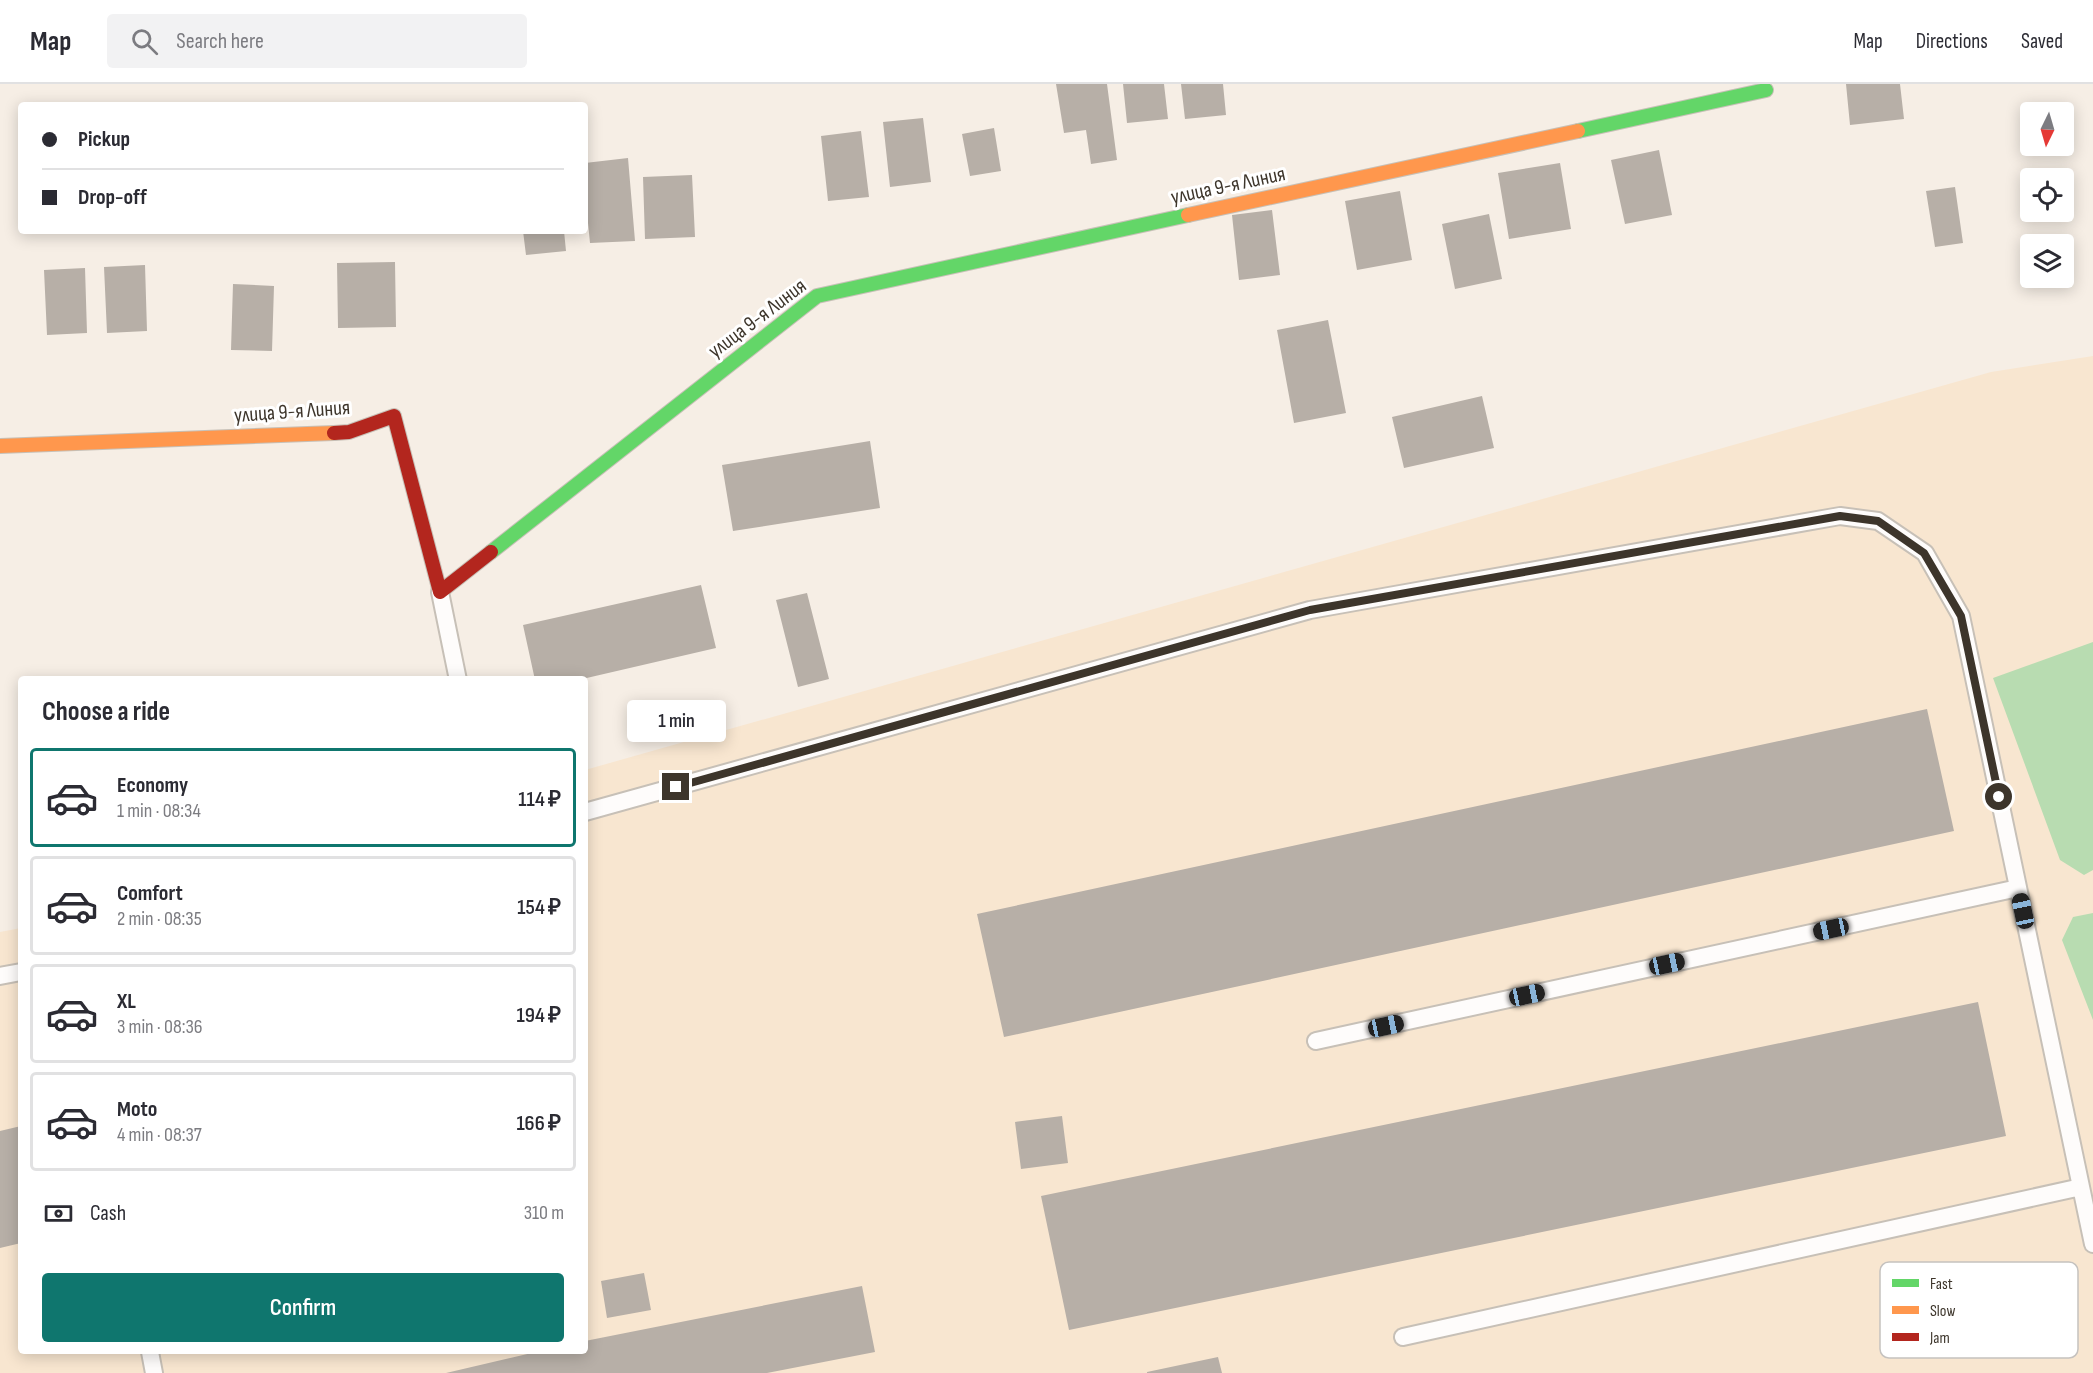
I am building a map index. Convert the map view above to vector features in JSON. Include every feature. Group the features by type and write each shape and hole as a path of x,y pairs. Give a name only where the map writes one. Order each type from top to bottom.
{"street":[{"name":"улица 9-я Линия","path":"0,446 349,432 394,416 440,592 817,296 1766,90"}],"lane":[{"path":"588,811 1310,610 1840,516 1878,521 1924,553 1961,616 2093,1244"},
{"path":"440,592 457,676"},
{"path":"1316,1041 2018,888"},
{"path":"0,976 18,973"},
{"path":"1403,1337 2081,1187"},
{"path":"150,1354 154,1373"}],"shaded area":[{"path":"2093,356 2093,1373 0,1373 0,932 18,929 18,1354 588,1354 588,769 1991,372"}],"green space":[{"path":"2093,642 2093,870 2084,875 2060,860 1993,678"},
{"path":"2093,913 2093,1020 2062,940 2073,917"}],"building":[{"path":"1056,84 1107,84 1117,160 1091,164 1086,130 1064,133"},
{"path":"1123,84 1164,84 1168,119 1127,123"},
{"path":"1181,84 1223,84 1226,115 1185,119"},
{"path":"1846,84 1900,84 1904,119 1850,125"},
{"path":"923,118 931,182 890,187 883,122"},
{"path":"994,128 1001,171 970,176 962,134"},
{"path":"861,131 869,197 828,201 821,136"},
{"path":"1659,150 1672,215 1625,224 1611,160"},
{"path":"628,158 635,241 590,243 588,163"},
{"path":"1560,163 1571,229 1509,239 1498,173"},
{"path":"692,175 695,237 645,239 643,177"},
{"path":"1955,187 1963,243 1935,247 1926,191"},
{"path":"1400,191 1412,260 1357,270 1345,201"},
{"path":"1272,210 1280,275 1239,280 1232,215"},
{"path":"1489,214 1502,279 1455,289 1442,224"},
{"path":"523,234 564,234 566,251 526,255"},
{"path":"395,262 396,327 338,328 337,263"},
{"path":"145,265 147,331 107,333 104,267"},
{"path":"85,268 87,333 47,335 44,270"},
{"path":"233,284 274,286 272,351 231,350"},
{"path":"1328,320 1346,413 1294,423 1277,330"},
{"path":"1482,396 1494,448 1404,468 1392,417"},
{"path":"870,441 880,508 733,531 722,465"},
{"path":"701,585 716,648 588,678 534,676 523,625"},
{"path":"807,593 829,679 798,687 776,600"},
{"path":"1927,709 1954,831 1004,1037 977,914"},
{"path":"1978,1002 2006,1136 1069,1330 1041,1196"},
{"path":"1062,1116 1068,1163 1021,1169 1015,1122"},
{"path":"18,1127 18,1244 0,1248 0,1131"},
{"path":"644,1273 651,1310 607,1318 601,1281"},
{"path":"862,1286 875,1352 767,1373 446,1373 527,1354 588,1354 588,1340"},
{"path":"1218,1357 1222,1373 1147,1373 1147,1372"}],"traffic: fast":[{"path":"1578,131 1766,90"},
{"path":"491,552 817,296 1188,215"}],"traffic: slow":[{"path":"1188,215 1578,131"},
{"path":"0,446 334,433"}],"traffic: jam":[{"path":"334,433 349,432 394,416 440,592 491,552"}],"route":[{"path":"676,787 1310,610 1840,516 1878,521 1924,553 1961,616 1999,797"}]}
